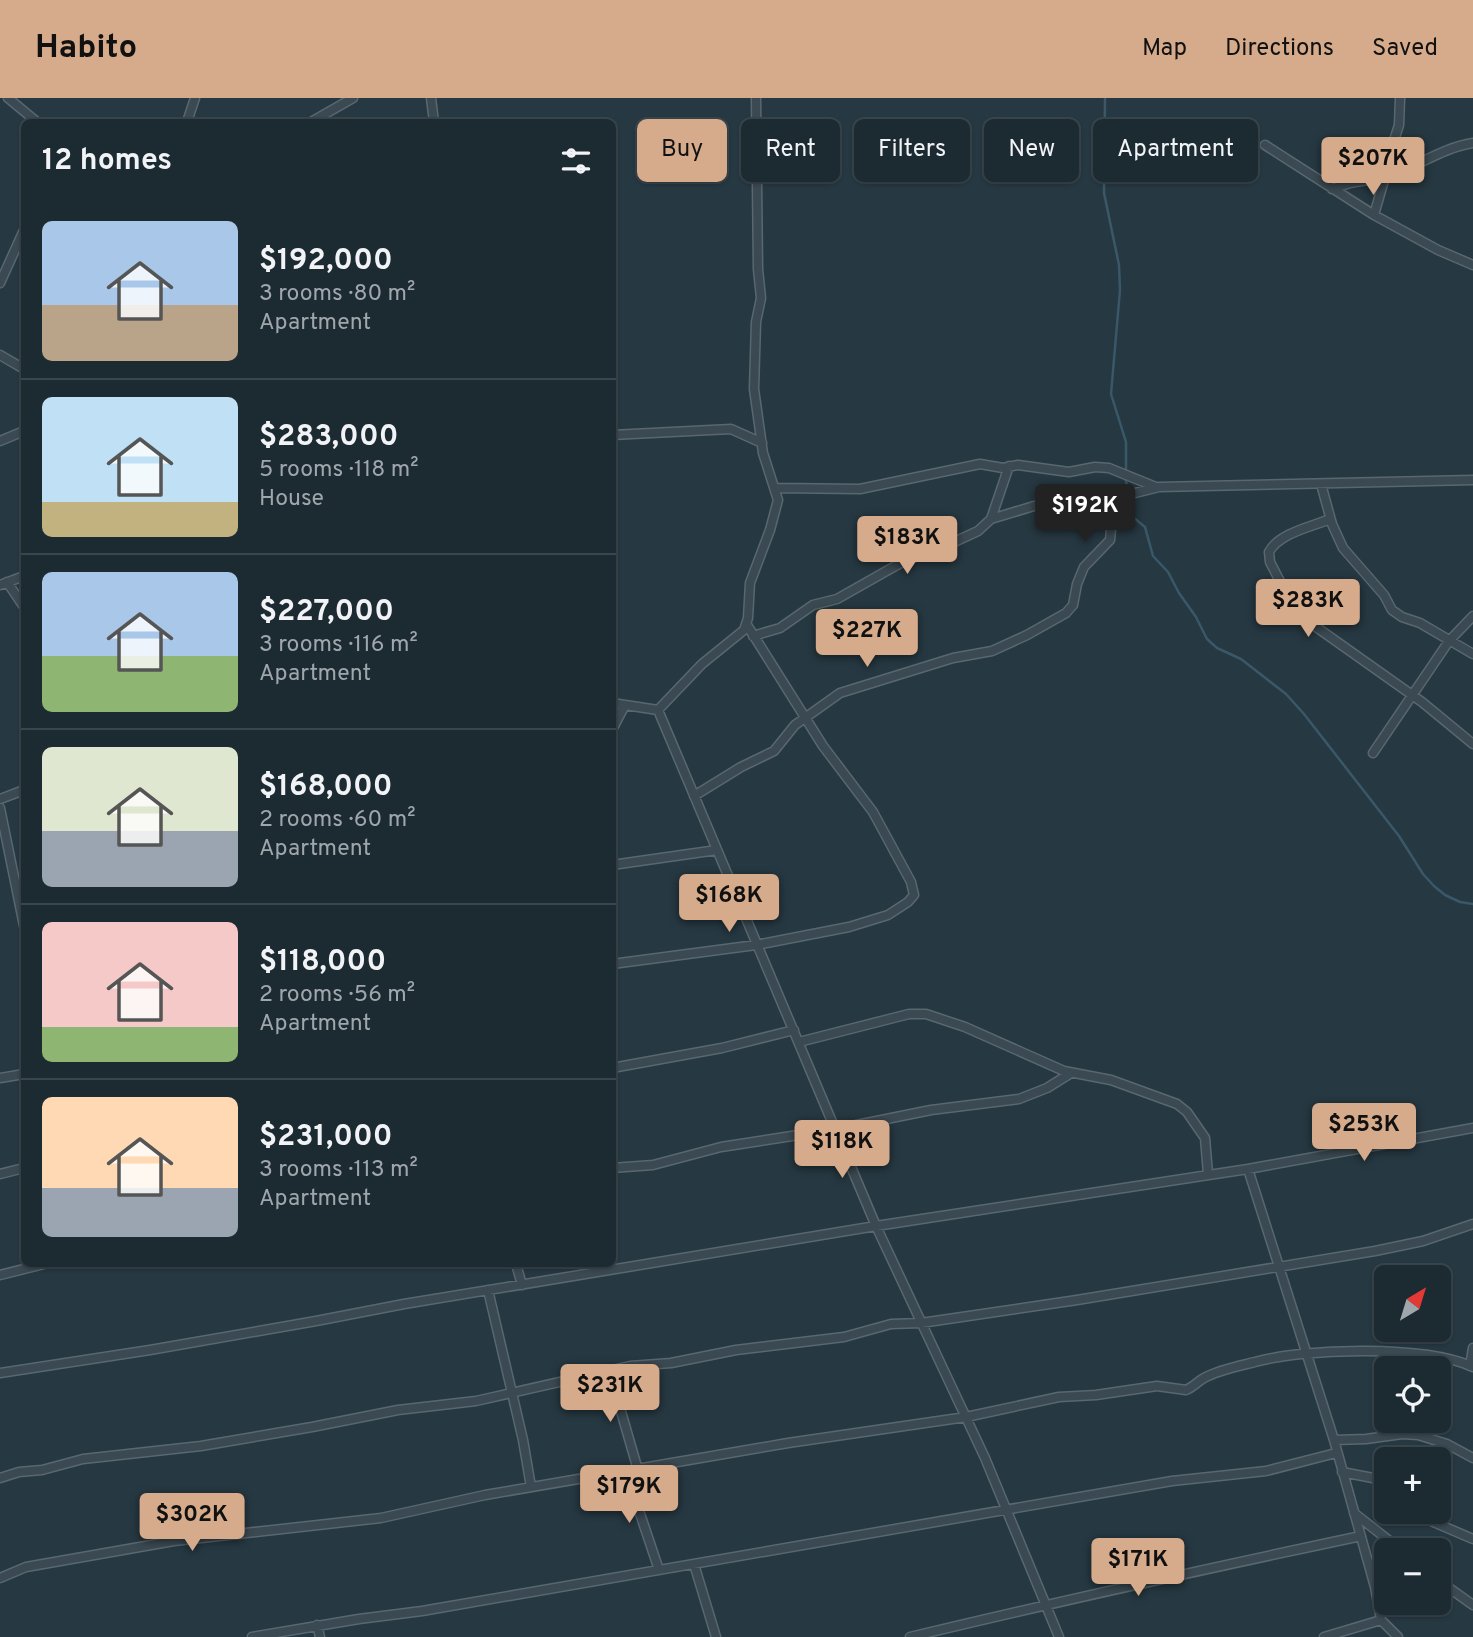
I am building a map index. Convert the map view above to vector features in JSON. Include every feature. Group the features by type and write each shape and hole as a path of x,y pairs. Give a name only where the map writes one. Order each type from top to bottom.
{"street":[{"path":"8,98 33,119"},
{"path":"188,119 195,98"},
{"path":"316,119 353,98"},
{"path":"431,98 434,119"},
{"path":"616,963 756,945 849,927 880,918 904,906 914,895 911,882 873,812 804,718 747,625 748,589 778,500 762,443 754,389 756,321 761,299 758,269 757,98"},
{"path":"1374,215 1399,125 1400,98"},
{"path":"1332,189 1347,183 1385,177 1418,166 1445,150 1473,143"},
{"path":"1265,145 1374,215 1438,250 1473,265"},
{"path":"0,283 21,237"},
{"path":"0,355 21,367"},
{"path":"616,435 731,429 762,443"},
{"path":"0,442 21,432"},
{"path":"776,488 860,489 976,464 1003,468 1018,465 1069,472 1095,467 1109,468 1156,488"},
{"path":"991,519 1009,467"},
{"path":"753,636 780,628 813,605 837,599 906,560 937,550 978,531 991,519 1069,498 1093,510 1107,500 1156,488 1473,480"},
{"path":"1321,484 1330,519 1343,548 1384,596 1392,610 1473,654"},
{"path":"694,796 741,767 774,751 792,728 840,693 953,658 985,653 1058,618 1073,605 1084,567 1111,540 1114,498"},
{"path":"1330,519 1276,542 1269,552 1270,562 1290,601 1302,617 1413,696 1473,744"},
{"path":"21,577 4,584 21,604"},
{"path":"1373,753 1449,641 1473,617"},
{"path":"658,710 702,664 738,636 747,625"},
{"path":"616,704 658,710"},
{"path":"616,722 625,705"},
{"path":"658,710 876,1226 966,1418 1059,1637"},
{"path":"0,799 21,791"},
{"path":"0,808 21,911"},
{"path":"616,864 717,850"},
{"path":"799,1042 921,1013 977,1031 1071,1073 1111,1080 1182,1107 1206,1142 1208,1174"},
{"path":"616,1067 722,1048 794,1030"},
{"path":"616,1168 653,1165 721,1147 837,1129 931,1110 1019,1099 1047,1088 1071,1073"},
{"path":"0,1078 21,1074"},
{"path":"0,1373 876,1226 1248,1169 1473,1128"},
{"path":"0,1174 21,1169"},
{"path":"1248,1169 1334,1440 1375,1587 1381,1620 1398,1637"},
{"path":"0,1478 83,1459 201,1447 383,1412 459,1404 640,1364 671,1363 736,1350 844,1337 891,1324 921,1323 1423,1241 1473,1224"},
{"path":"0,1276 33,1267"},
{"path":"517,1267 522,1285"},
{"path":"488,1290 523,1440 531,1487"},
{"path":"0,1578 26,1567 174,1541 381,1518 531,1487 788,1443 966,1418 1059,1397 1157,1386 1186,1390 1205,1378 1230,1369 1262,1360 1306,1353 1369,1352 1433,1356 1472,1367 1473,1348"},
{"path":"609,1370 638,1470"},
{"path":"1334,1440 1419,1435 1447,1444 1473,1458"},
{"path":"252,1637 435,1609 1172,1481 1266,1471 1336,1453"},
{"path":"626,1472 659,1570"},
{"path":"1342,1472 1374,1479"},
{"path":"1354,1513 1386,1538"},
{"path":"1437,1524 1473,1539"},
{"path":"910,1637 1010,1615 1044,1604 1361,1536"},
{"path":"694,1563 716,1637"},
{"path":"1451,1589 1473,1605"},
{"path":"1324,1637 1381,1620"},
{"path":"317,1625 320,1637"}],"waterway":[{"path":"1105,98 1104,193 1119,265 1120,290 1111,394 1126,442 1126,472"},
{"path":"1125,478 1129,492"},
{"path":"1129,498 1127,512 1145,527 1153,556 1168,572 1207,639 1217,648 1241,659 1286,694 1399,836 1423,874 1445,895 1473,904"}]}
